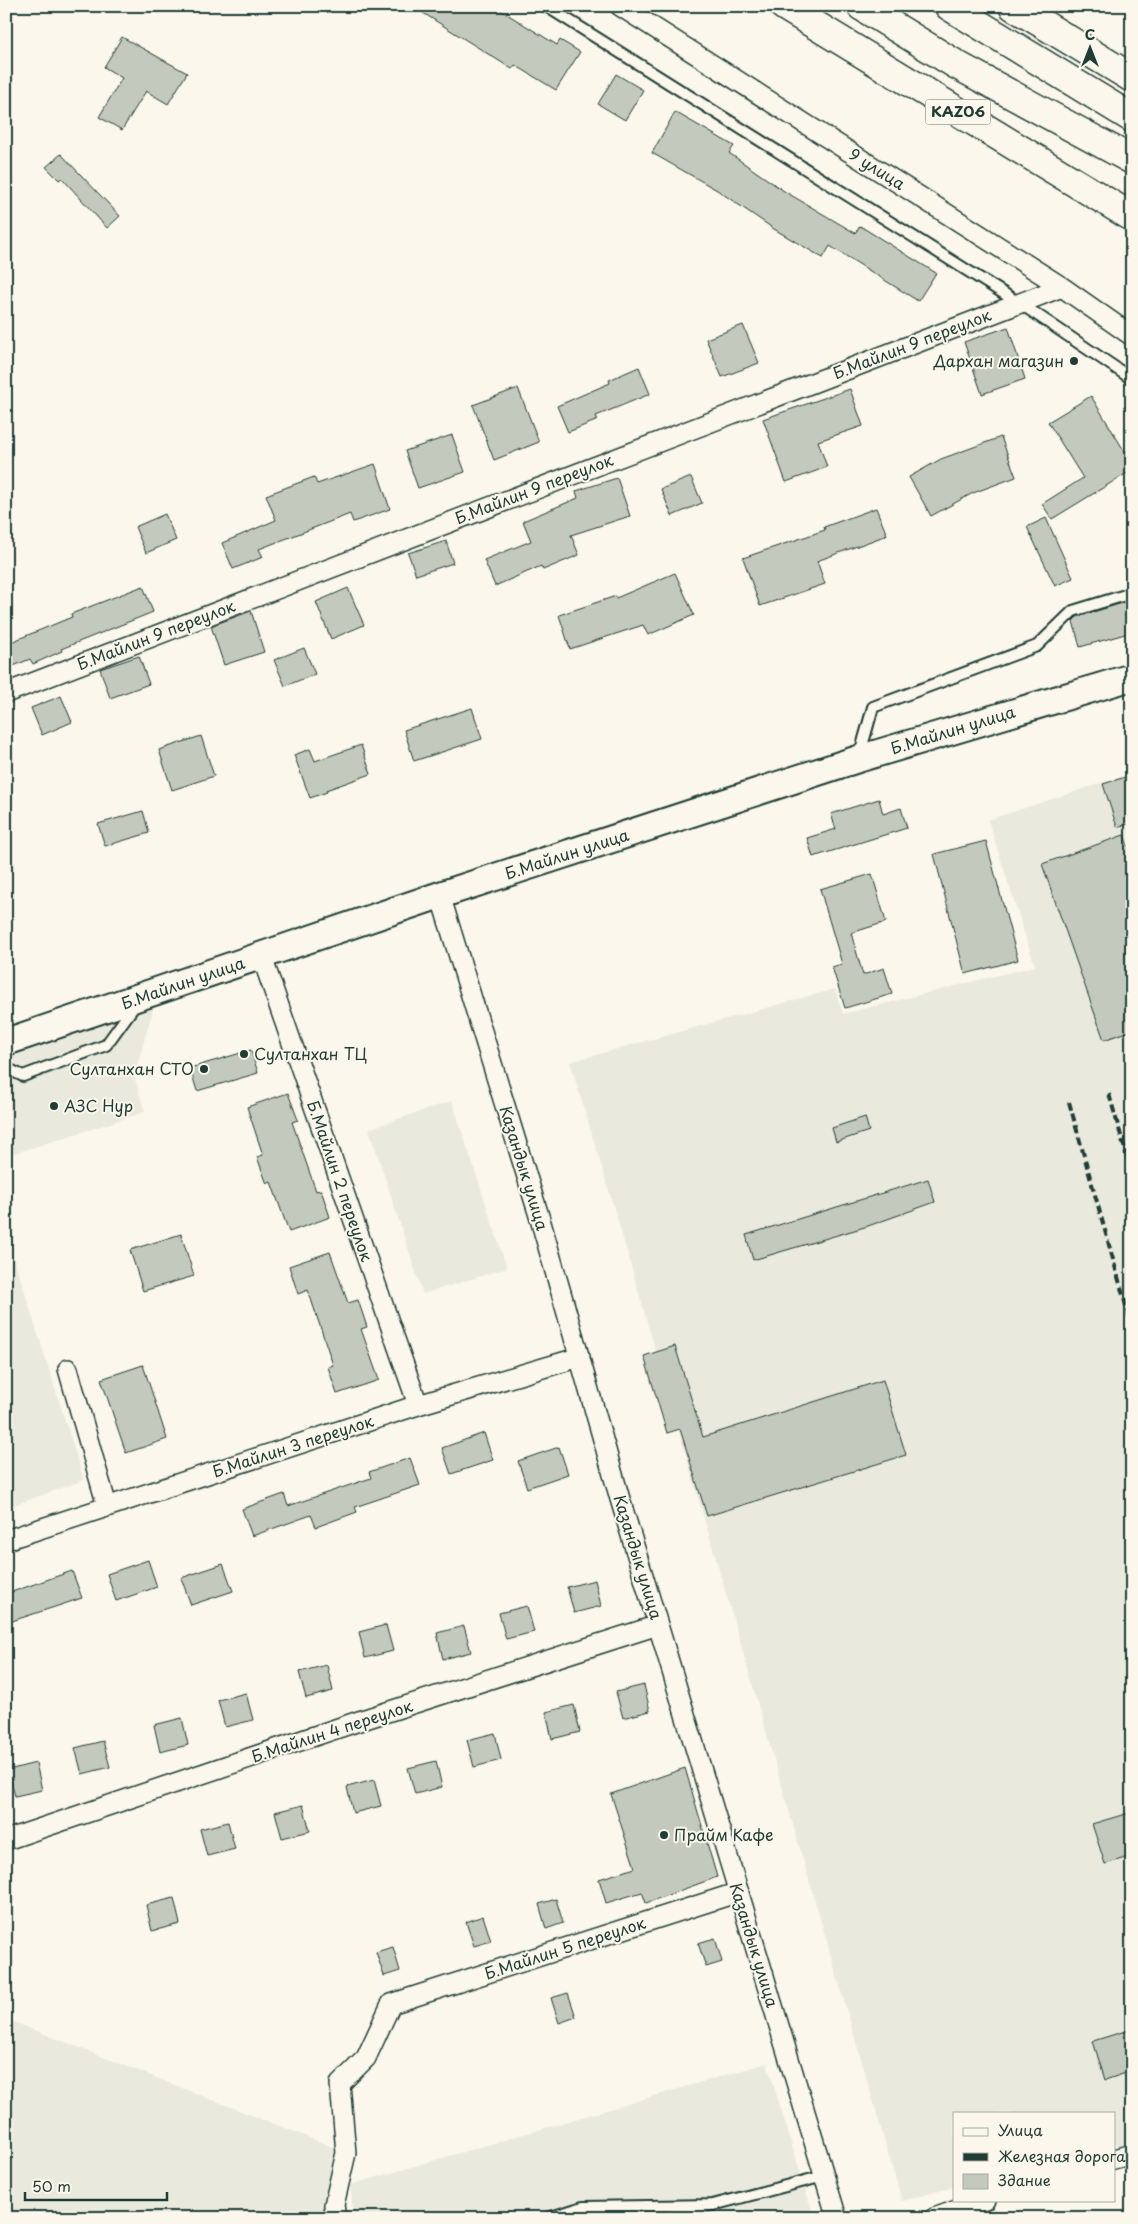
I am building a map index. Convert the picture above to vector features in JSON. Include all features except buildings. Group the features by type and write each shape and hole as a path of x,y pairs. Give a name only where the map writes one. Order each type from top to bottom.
{"highway":[{"name":"KАZ06","path":"784,6 1132,217"},
{"name":"KАZ06","path":"861,6 957,65 1132,160"},
{"path":"949,6 1132,118"},
{"path":"1013,6 1132,78"}],"street":[{"name":"9 улица","path":"620,6 1062,286 1132,336"},
{"name":"Б.Майлин 9 переулок","path":"6,693 1062,286"},
{"name":"Б.Майлин улица","path":"6,1042 262,957 440,895 858,759 1132,677"},
{"name":"Казандык улица","path":"440,895 837,2218"},
{"name":"Б.Майлин 2 переулок","path":"262,957 418,1405"},
{"name":"Б.Майлин 3 переулок","path":"6,1540 418,1405 580,1357"},
{"path":"68,1369 107,1506"},
{"name":"Б.Майлин 4 переулок","path":"6,1840 359,1721 658,1626"},
{"name":"Б.Майлин 5 переулок","path":"336,2218 334,2205 346,2153 340,2084 366,2058 391,2004 739,1892"},
{"path":"1116,2158 1132,2154"},
{"path":"934,2218 979,2202"}],"lane":[{"path":"546,6 1019,303 1132,378"},
{"path":"858,759 873,707 1037,646 1073,611 1132,593"},
{"path":"6,1068 23,1076 106,1044 140,997"},
{"path":"663,2218 824,2176"},
{"path":"548,2218 583,2207 714,2205"}],"shaded area":[{"path":"1132,773 1132,2164 1116,2144 1116,2112 953,2112 953,2187 902,2201 616,1214 570,1062 835,989 843,1014 1035,966 988,820"},
{"path":"154,1006 134,1076 145,1112 6,1156 6,1055"},
{"path":"452,1101 507,1268 423,1294 369,1129"},
{"path":"6,1233 84,1480 6,1508"},
{"path":"6,2019 338,2149 320,2218 6,2218"},
{"path":"767,2063 814,2218 354,2218 350,2185"}],"railway":[{"path":"1109,1094 1132,1174"},
{"path":"1069,1102 1132,1327"}],"place":[{"name":"Дархан магазин","path":"1074,361"},
{"name":"Султанхан ТЦ","path":"244,1054"},
{"name":"Султанхан СТО","path":"204,1069"},
{"name":"АЗС Нур","path":"54,1106"},
{"name":"Прайм Кафе","path":"664,1835"}]}
